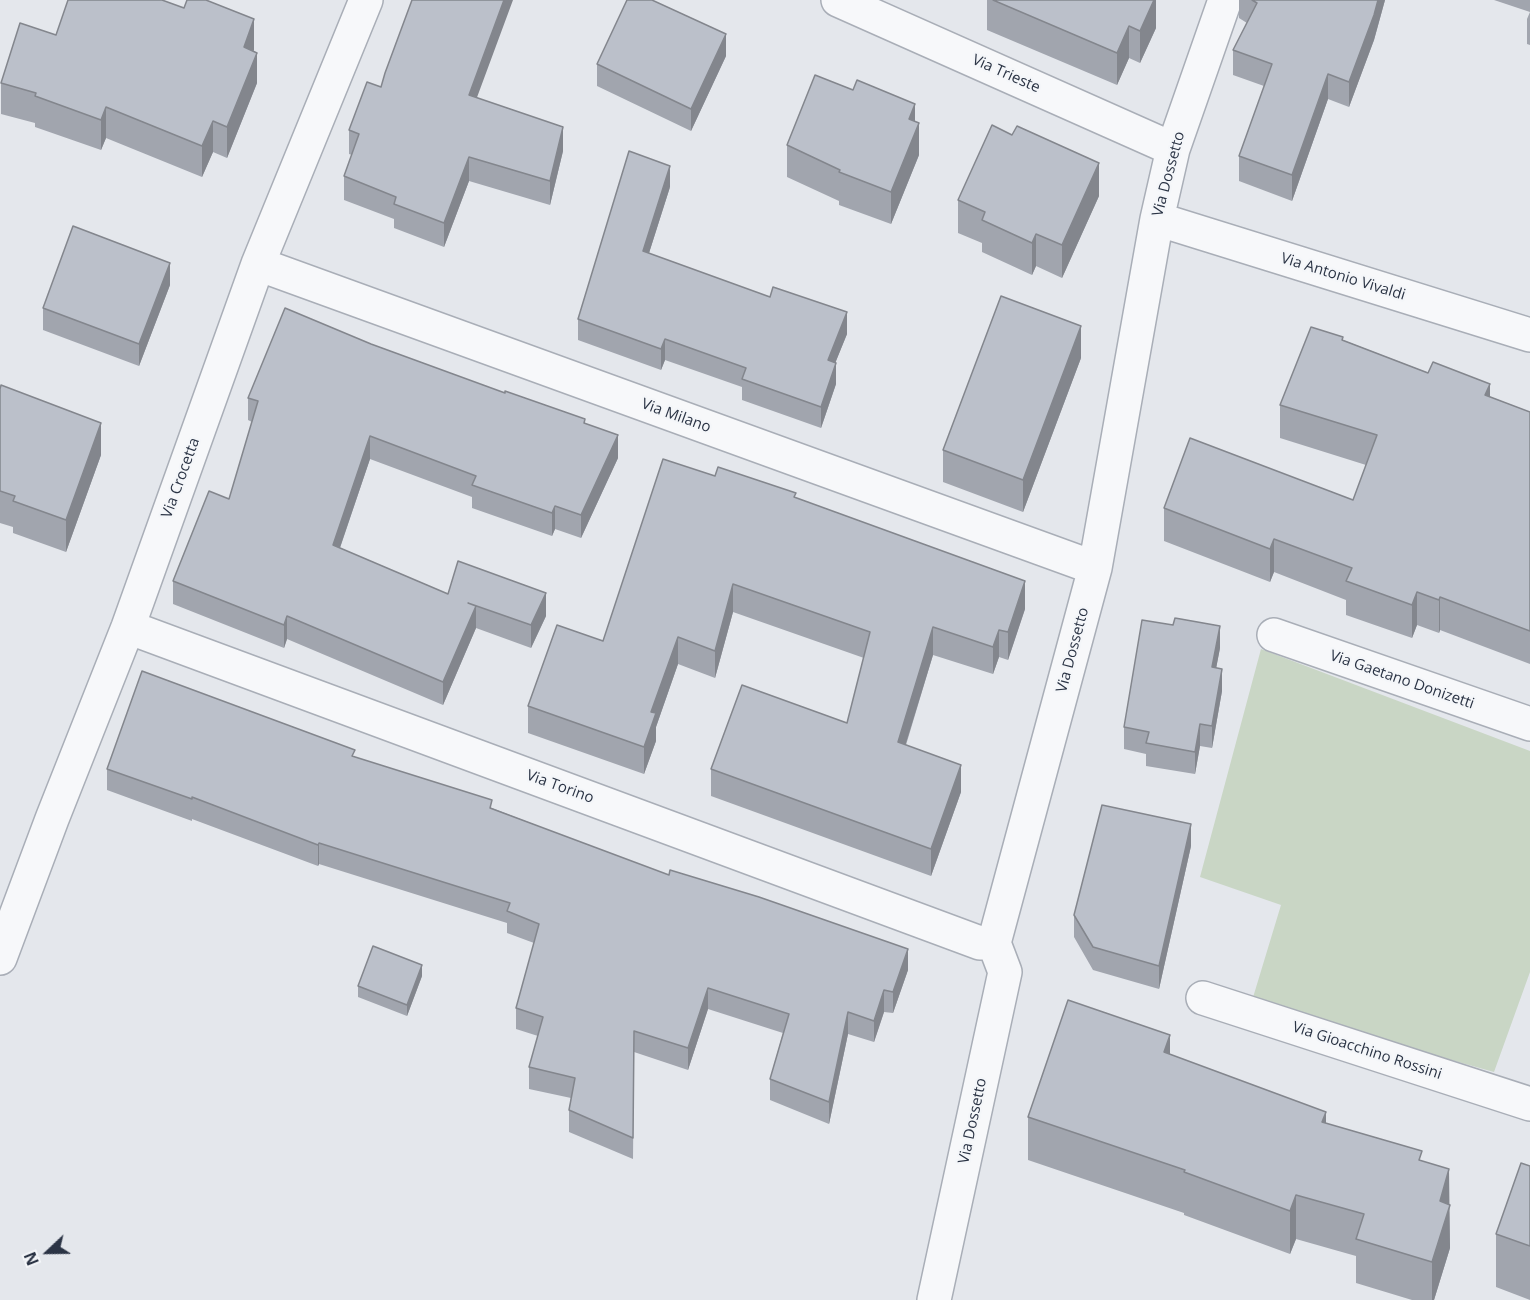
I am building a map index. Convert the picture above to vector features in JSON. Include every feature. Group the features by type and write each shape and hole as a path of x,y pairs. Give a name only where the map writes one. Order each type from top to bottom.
{"street":[{"name":"Via Crocetta","path":"0,958 128,627 258,264 366,0"},
{"name":"Via Trieste","path":"838,0 1173,148"},
{"name":"Via Dossetto","path":"934,1300 1005,972 994,943 1095,568 1157,219 1173,148 1225,0"},
{"name":"Via Antonio Vivaldi","path":"1157,219 1530,335"},
{"name":"Via Milano","path":"258,264 1095,568"},
{"name":"Via Torino","path":"128,627 969,939 980,943 994,943"},
{"name":"Via Gaetano Donizetti","path":"1274,635 1530,724"},
{"name":"Via Gioacchino Rossini","path":"1203,998 1530,1104"}],"green space":[{"path":"1261,649 1530,751 1530,972 1494,1072 1251,1004 1281,905 1200,877"}],"building":[{"path":"68,0 162,0 184,8 187,0 206,0 254,19 244,47 257,53 227,127 213,121 202,146 106,107 101,120 35,96 36,93 1,83 20,23 56,35"},
{"path":"412,0 504,0 469,95 563,127 550,181 469,157 444,223 394,204 396,197 344,176 359,134 349,130 367,82 381,87"},
{"path":"627,0 652,0 726,34 691,109 597,64"},
{"path":"993,0 1154,0 1140,31 1129,26 1117,53"},
{"path":"1252,0 1378,0 1349,82 1328,74 1292,175 1239,156 1272,64 1233,50 1257,3"},
{"path":"815,75 853,90 857,80 915,104 909,119 919,123 891,192 839,172 840,170 787,145"},
{"path":"992,125 1012,135 1017,126 1099,163 1062,245 1036,234 1032,243 982,220 985,212 958,200"},
{"path":"629,151 670,166 643,251 770,297 773,287 847,312 828,360 836,363 821,407 742,379 746,368 665,339 661,349 578,319"},
{"path":"73,226 170,263 139,344 43,308"},
{"path":"1001,296 1081,326 1023,480 943,450"},
{"path":"285,308 371,344 505,393 505,391 585,419 584,423 618,435 581,515 555,506 552,513 472,485 476,476 370,436 333,545 448,594 458,561 546,593 531,625 468,603 476,606 443,682 287,616 284,625 173,581 209,491 229,499 258,401 248,398"},
{"path":"1311,327 1343,337 1342,340 1428,373 1433,362 1490,384 1485,395 1530,412 1530,631 1440,597 1439,600 1417,592 1412,605 1346,581 1352,568 1274,539 1270,549 1164,508 1190,438 1353,500 1377,435 1280,405"},
{"path":"1,385 101,423 66,520 13,501 15,496 0,491"},
{"path":"663,459 715,476 718,467 796,493 794,497 1025,581 1008,632 999,630 993,647 933,627 898,742 961,765 931,849 711,769 742,685 847,723 870,632 733,584 715,651 678,637 651,712 656,713 644,747 528,706 557,625 603,641"},
{"path":"1175,618 1220,626 1212,667 1222,669 1212,726 1200,724 1195,752 1146,743 1149,732 1124,727 1142,620 1173,625"},
{"path":"142,671 355,750 352,756 492,800 490,808 669,875 670,870 759,897 908,949 893,992 884,990 874,1021 848,1012 829,1102 770,1079 789,1014 708,988 688,1048 634,1031 633,1138 569,1110 575,1078 529,1067 543,1017 516,1008 539,924 507,911 510,903 319,843 318,845 192,797 192,799 107,769"},
{"path":"1102,805 1191,824 1159,966 1093,947 1074,915"},
{"path":"373,946 422,965 407,1005 358,986"},
{"path":"1068,1000 1170,1035 1164,1052 1326,1112 1322,1122 1422,1151 1419,1160 1449,1169 1440,1201 1450,1205 1432,1262 1356,1239 1364,1214 1296,1195 1290,1211 1184,1172 1185,1170 1028,1117"},
{"path":"1521,1163 1530,1166 1530,1246 1496,1234"}]}
